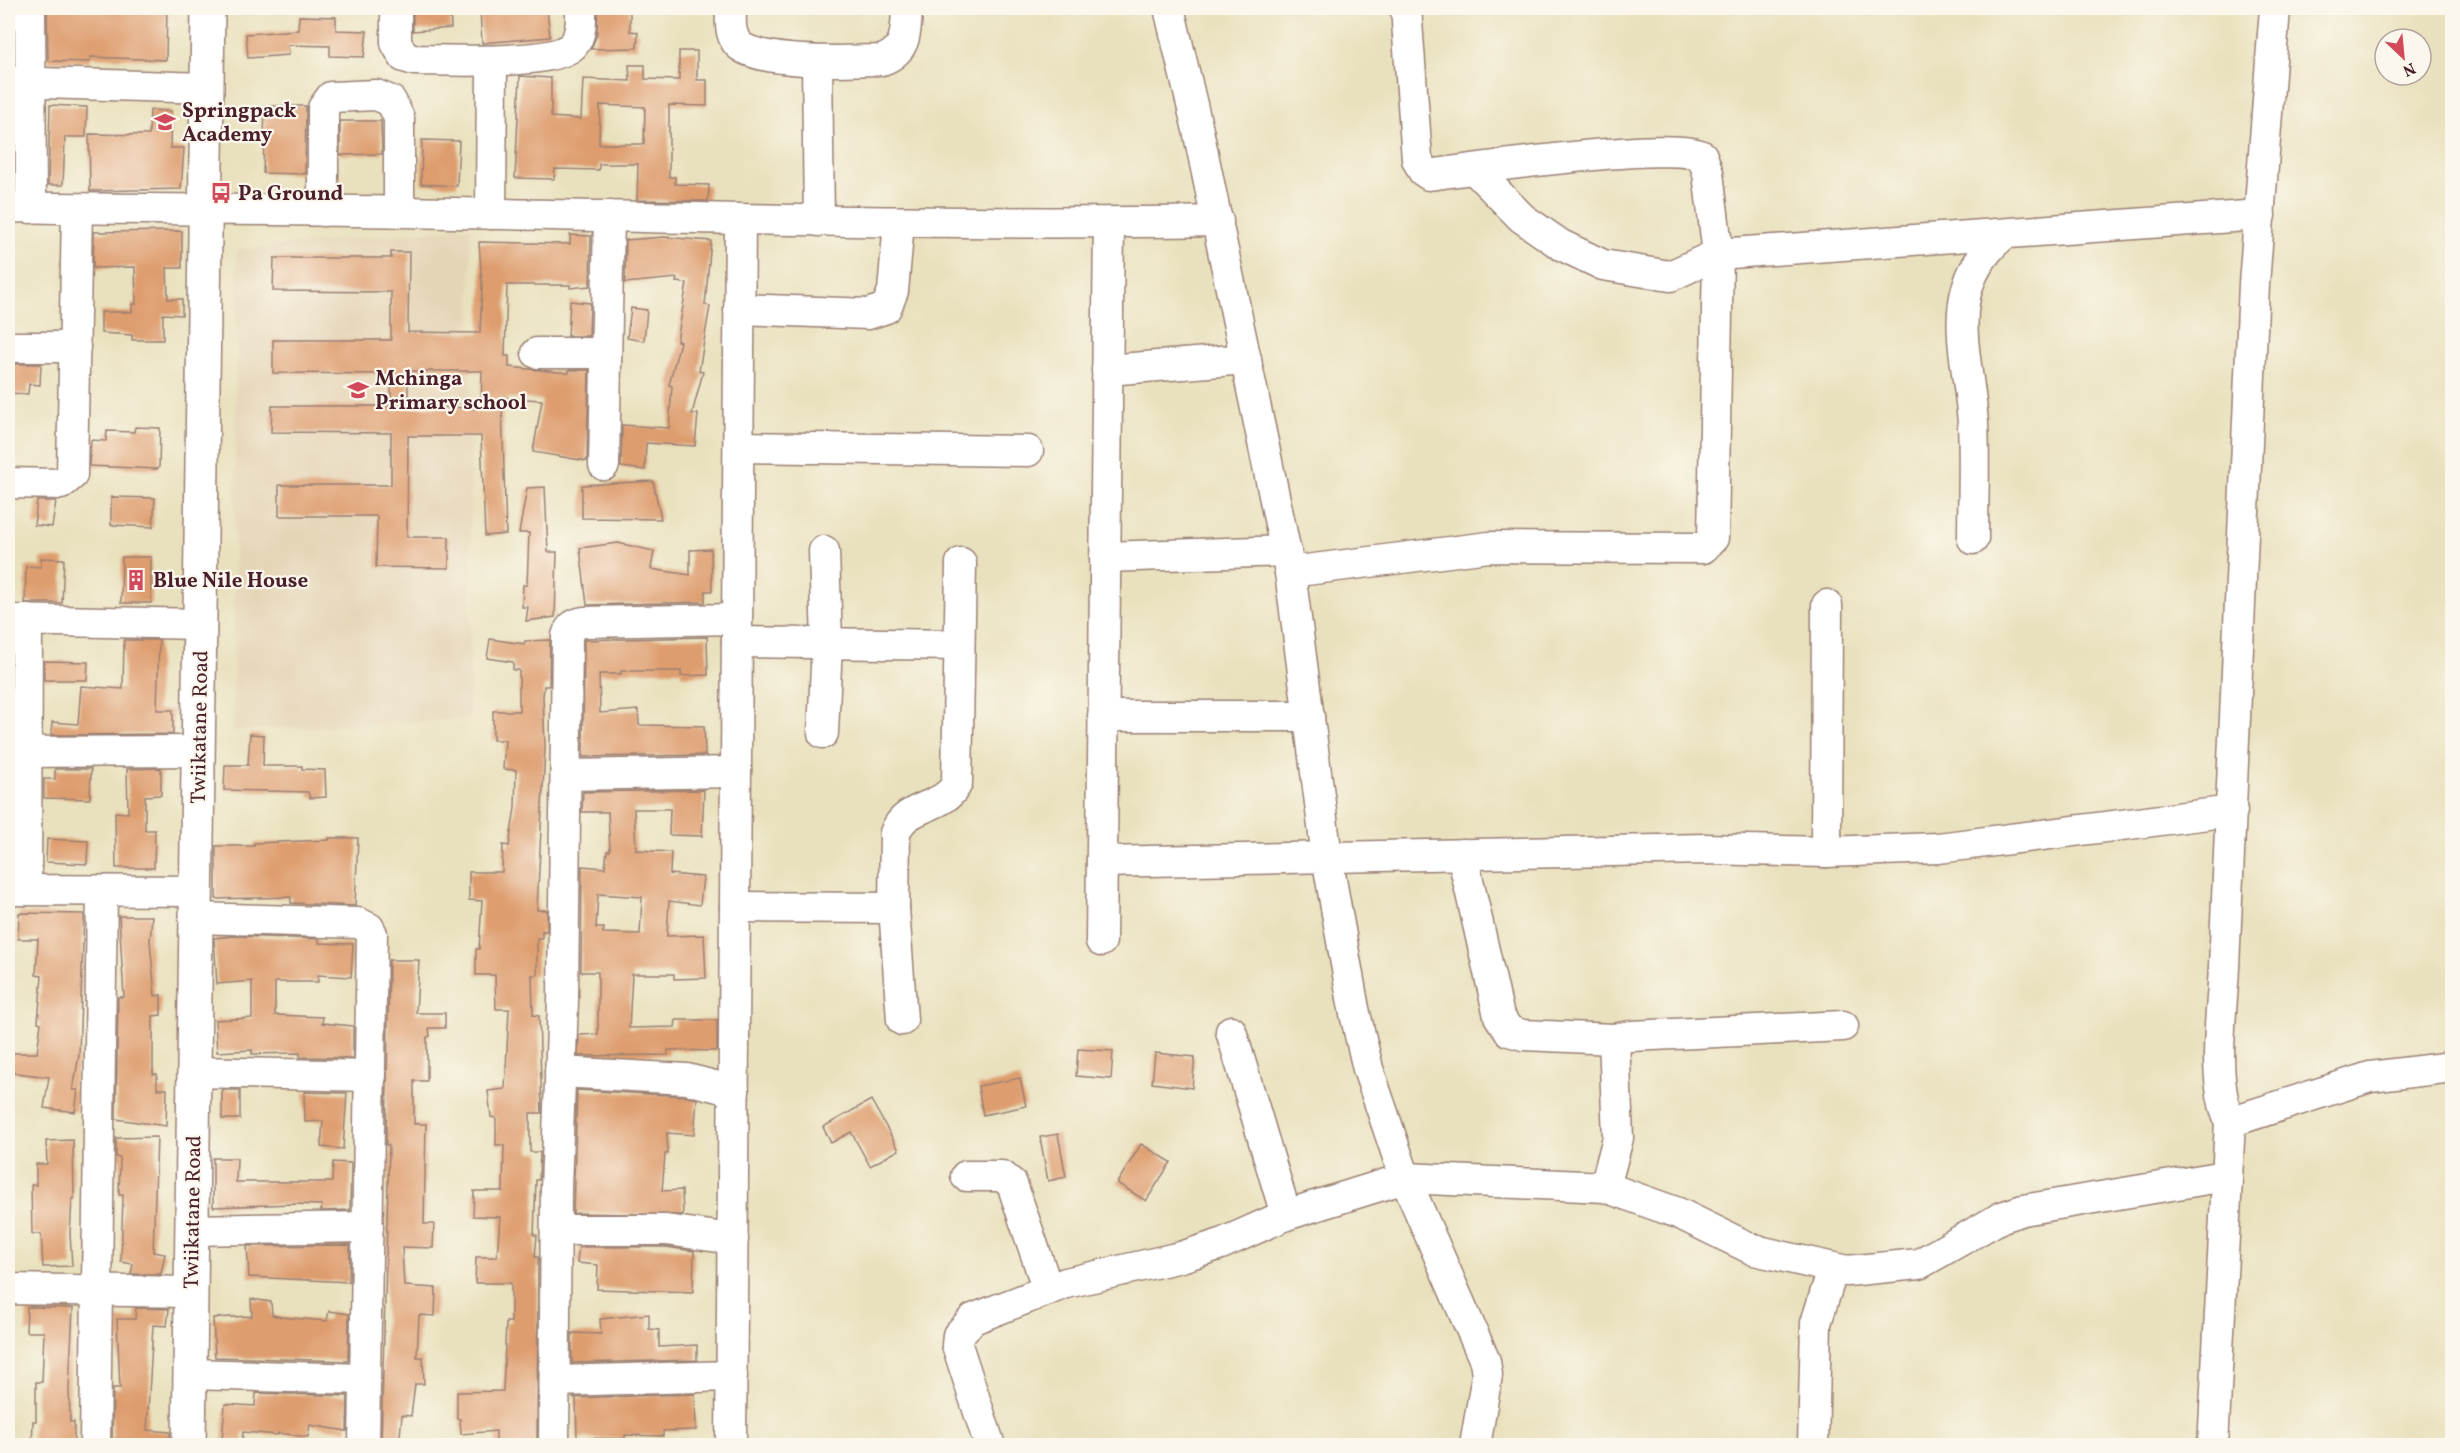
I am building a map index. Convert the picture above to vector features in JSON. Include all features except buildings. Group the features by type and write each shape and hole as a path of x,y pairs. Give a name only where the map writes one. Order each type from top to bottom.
{"main road":[{"name":"Twiikatane Road","path":"189,1446 208,8"}],"street":[{"path":"30,8 18,83 19,208 399,211 899,222 1218,221"},
{"path":"396,8 396,43 404,57 414,60 492,61 556,54 567,50 578,36 581,8"},
{"path":"731,8 730,30 739,45 758,53 817,62 882,60 890,57 903,45 907,8"},
{"path":"1169,8 1218,221 1288,561 1339,934 1368,1069 1405,1178 1485,1361 1487,1375 1474,1446"},
{"path":"1105,557 1288,561 1489,547 1703,548 1713,538 1718,254 1708,173 1702,156 1695,152 1614,154 1429,175 1419,166 1406,8"},
{"path":"2213,1446 2225,1176 2230,1122 2224,1109 2220,1074 2254,284 2275,8"},
{"path":"491,214 492,61"},
{"path":"817,62 819,221"},
{"path":"18,83 208,88"},
{"path":"323,211 322,108 331,97 376,95 392,101 399,118 399,211"},
{"path":"1474,169 1522,218 1561,245 1603,265 1670,276 1718,254 2260,215"},
{"path":"8,483 61,484 72,475 77,209"},
{"path":"604,465 609,216"},
{"path":"731,1446 740,219"},
{"path":"739,309 868,314 886,308 893,291 899,222"},
{"path":"1101,941 1109,223"},
{"path":"1973,539 1973,422 1961,332 1965,297 1974,272 1984,252 2003,235"},
{"path":"8,347 75,347"},
{"path":"537,353 606,353"},
{"path":"1107,370 1246,359"},
{"path":"739,447 1028,451"},
{"path":"823,733 827,644 824,551"},
{"path":"902,1020 894,908 895,833 898,824 911,813 947,797 957,783 962,563"},
{"path":"1826,852 1827,605"},
{"path":"201,624 17,620 16,890 102,891 196,905 358,923 369,928 373,939 364,1446"},
{"path":"554,1446 556,1230 569,629 575,624 584,622 737,631 827,644 959,645"},
{"path":"1103,716 1309,716"},
{"path":"17,752 198,752"},
{"path":"567,775 736,772"},
{"path":"1102,862 1706,849 1826,852 1938,848 2232,810"},
{"path":"1462,854 1498,1016 1509,1031 1523,1035 1614,1039 1631,1036 1843,1026"},
{"path":"95,1446 102,891"},
{"path":"735,907 894,908"},
{"path":"1231,1031 1286,1215"},
{"path":"1605,1187 1618,1138 1614,1039"},
{"path":"2230,1122 2370,1077 2452,1067"},
{"path":"194,1072 371,1076"},
{"path":"560,1072 687,1079 734,1091"},
{"path":"966,1176 1002,1176 1012,1184 1048,1290"},
{"path":"990,1446 959,1355 958,1335 973,1319 1066,1283 1181,1257 1221,1244 1286,1215 1405,1178 1605,1187 1678,1213 1754,1250 1833,1269 1862,1271 1905,1267 1934,1257 2012,1212 2225,1176"},
{"path":"191,1230 368,1227"},
{"path":"556,1230 666,1230 733,1239"},
{"path":"1813,1446 1816,1323 1833,1269"},
{"path":"8,1289 190,1292"},
{"path":"189,1374 365,1378"},
{"path":"556,1381 732,1376"}],"shaded area":[{"path":"471,227 470,719 233,731 237,250"}],"place":[{"name":"Springpack Academy","path":"165,122"},
{"name":"Pa Ground","path":"221,193"},
{"name":"Mchinga Primary school","path":"358,390"},
{"name":"Blue Nile House","path":"136,580"}]}
